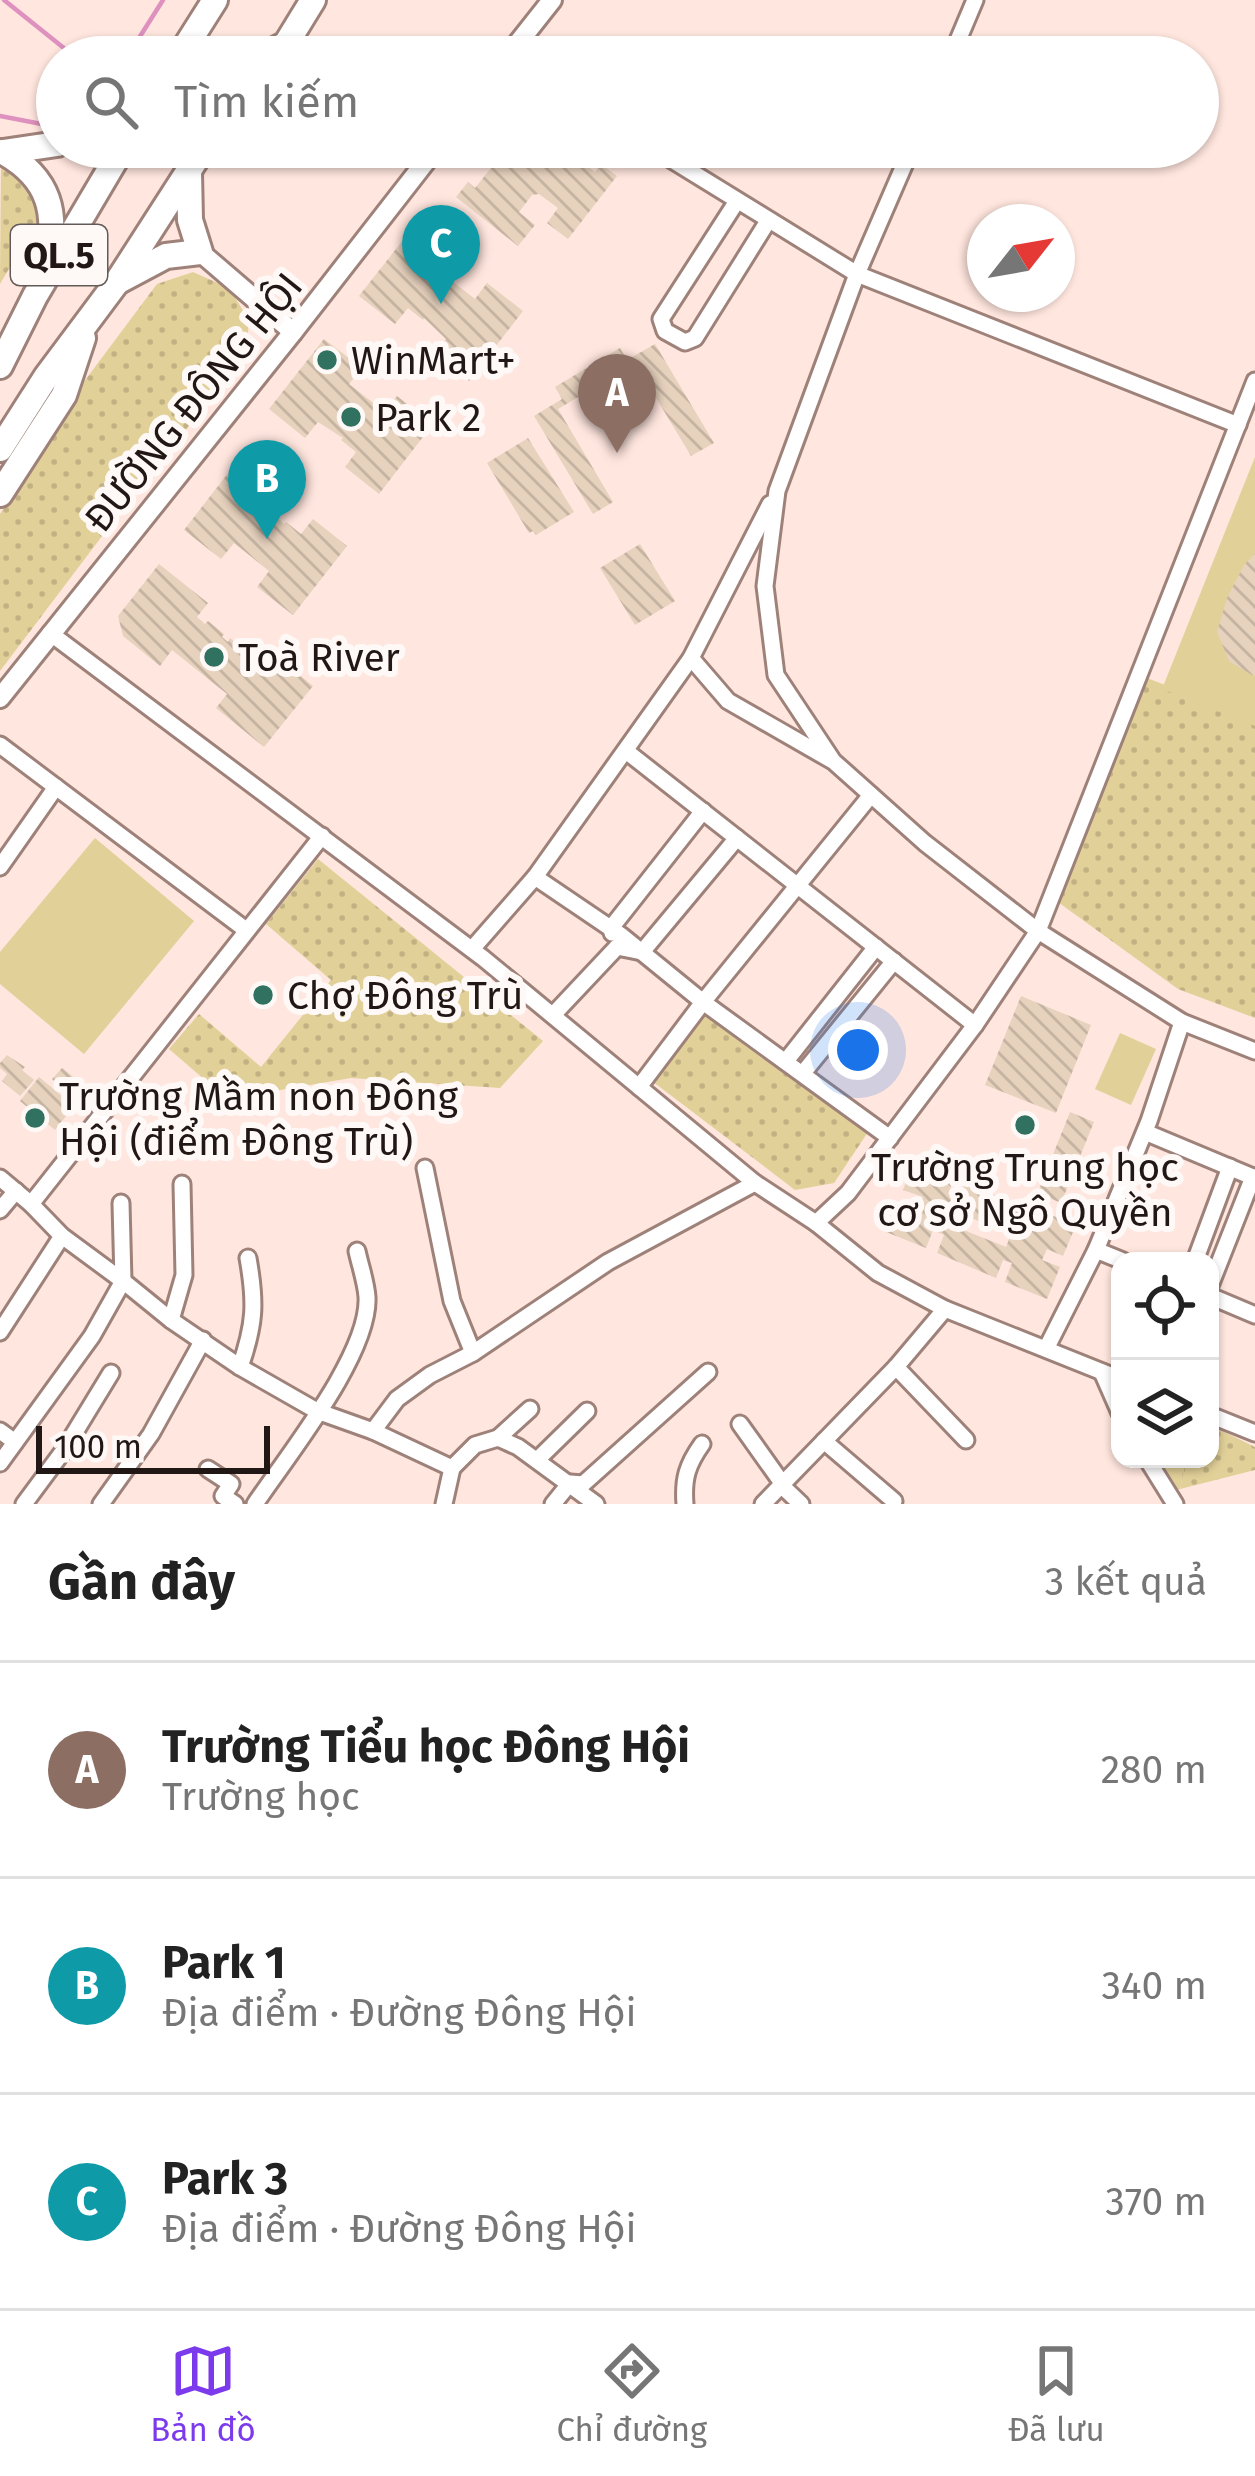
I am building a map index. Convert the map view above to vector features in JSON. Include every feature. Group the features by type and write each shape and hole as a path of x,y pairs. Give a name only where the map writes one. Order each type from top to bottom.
{"highway":[{"path":"192,36 215,0"},
{"path":"274,36 296,0"},
{"path":"291,36 313,0"},
{"path":"2,152 36,149"},
{"path":"0,326 35,296 52,241 45,192 20,161 2,152"},
{"name":"QL.5","path":"0,366 111,168"},
{"name":"QL.5","path":"0,449 191,168"},
{"path":"117,282 166,256 200,252 190,220 189,171"},
{"path":"0,494 64,395 92,312"}],"street":[{"path":"527,36 552,0"},
{"path":"960,36 975,0"},
{"name":"ĐƯỜNG ĐÔNG HỘI","path":"0,698 421,168"},
{"path":"683,168 857,274 1238,425"},
{"path":"472,950 535,877 691,658 777,491 857,274 903,168"},
{"path":"736,202 661,320 665,331 685,342 695,338 768,221"},
{"path":"200,252 293,332"},
{"path":"816,1222 848,1193 890,1138 1038,931 1255,380"},
{"path":"777,491 765,586 776,675 833,761"},
{"path":"50,633 472,950 755,1183 816,1222 878,1273 945,1309 1111,1375"},
{"path":"691,658 728,701 833,761 925,843 1038,931 1182,1022 1255,1051"},
{"path":"0,745 246,930"},
{"path":"626,751 975,1024"},
{"path":"0,867 56,787"},
{"path":"639,1087 871,795"},
{"path":"610,928 703,811"},
{"path":"31,1204 322,836"},
{"path":"643,952 737,838"},
{"path":"535,877 890,1138"},
{"path":"610,928 616,947"},
{"path":"616,947 643,952"},
{"path":"553,1016 616,947"},
{"path":"786,1060 876,947"},
{"path":"803,1073 894,961"},
{"path":"1046,1349 1096,1250 1182,1022"},
{"path":"1144,1132 1254,1177 1219,1264"},
{"path":"1198,1252 1230,1167"},
{"path":"425,1168 452,1301 473,1353"},
{"path":"0,1178 62,1236 240,1367 317,1411 374,1431 452,1468"},
{"path":"374,1431 397,1399 430,1375 473,1353 608,1262 755,1183"},
{"path":"171,1320 184,1275 182,1184"},
{"path":"0,1210 16,1192"},
{"path":"0,1463 92,1336 123,1281 121,1203"},
{"path":"0,1332 62,1236"},
{"path":"255,1504 344,1371 364,1324 367,1298 357,1250"},
{"path":"1096,1250 1111,1256"},
{"path":"240,1367 250,1340 255,1301 248,1258"},
{"path":"1219,1300 1255,1315"},
{"path":"763,1504 896,1367 945,1309"},
{"path":"101,1504 151,1433 203,1340"},
{"path":"896,1367 966,1440"},
{"path":"24,1504 112,1372"},
{"path":"570,1483 583,1484 708,1372"},
{"path":"1102,1372 1111,1392"},
{"path":"444,1504 452,1468 475,1445 498,1438 530,1409"},
{"path":"537,1460 587,1411"},
{"path":"1219,1418 1255,1432"},
{"path":"740,1424 801,1504"},
{"path":"0,1431 15,1442"},
{"path":"498,1438 596,1504"},
{"path":"824,1441 894,1501"},
{"path":"686,1504 685,1472 702,1444"},
{"path":"1153,1468 1175,1504"},
{"path":"208,1469 231,1484 224,1496 235,1504"},
{"path":"553,1504 570,1483"}],"green space":[{"path":"1,164 29,184 40,216 0,284"},
{"path":"193,272 229,288 249,320 246,357 149,474 0,671 0,514 77,391 157,284"},
{"path":"1255,457 1255,726 1162,689"},
{"path":"1139,675 1255,719 1255,1018 1178,989 1051,897"},
{"path":"95,838 194,921 84,1054 0,984 0,952"},
{"path":"318,859 543,1041 500,1088 351,1078 227,1099 169,1049 199,1014 261,1067 331,980 266,924"},
{"path":"705,1014 868,1132 834,1183 795,1190 652,1081"},
{"path":"1120,1033 1156,1049 1131,1105 1095,1089"},
{"path":"1219,1429 1255,1447 1255,1470 1180,1489 1184,1468 1219,1468"},
{"path":"1161,1468 1184,1468 1180,1489 1174,1490"}],"building":[{"path":"491,168 590,168 595,172 606,168 617,176 568,239 547,223 558,208 539,194 532,195 519,212 535,225 518,246 456,197 468,182 475,188"},
{"path":"414,226 452,255 439,271 475,299 487,283 523,311 469,381 435,354 446,339 424,318 408,308 395,324 359,296"},
{"name":"Park 2","path":"324,339 362,368 349,384 385,412 397,396 433,424 379,494 345,467 356,452 343,438 318,422 305,438 269,409"},
{"path":"655,344 714,443 691,456 635,363 558,409 613,502 593,514 534,416 562,399 555,387 620,348 627,360"},
{"path":"528,438 574,512 536,535 529,533 487,463"},
{"path":"239,459 274,487 262,503 284,524 301,534 313,519 347,546 293,615 257,587 269,571 234,543 221,559 184,530"},
{"path":"640,544 675,601 635,625 600,568"},
{"path":"1255,554 1252,675 1229,661 1217,632 1227,598"},
{"name":"Toà River","path":"159,564 208,603 197,617 205,624 208,621 228,642 230,638 248,652 245,655 253,662 265,647 313,686 264,747 216,708 227,694 172,650 160,666 123,636 118,616"},
{"path":"1021,996 1091,1025 1056,1113 985,1085"},
{"path":"7,1055 34,1080 20,1096 2,1081 7,1074 0,1063"},
{"path":"62,1068 86,1087 74,1101 52,1079"},
{"path":"39,1077 74,1106 55,1130 20,1101"},
{"path":"1070,1112 1094,1122 1061,1203 1047,1197 1041,1211 1076,1225 1063,1256 1047,1249 1042,1260 1060,1267 1047,1299 1005,1282 1012,1263 1003,1260 996,1278 937,1253 944,1235 933,1230 926,1248 886,1232 897,1203 917,1211 923,1197 903,1190 914,1162 954,1178 948,1194 959,1198 965,1183 1022,1206 1016,1223 1027,1228","holes":["956,1212 1011,1234 1006,1247 951,1225"]}],"waterway":[{"path":"4,0 49,36"},
{"path":"140,36 163,0"},
{"path":"0,116 36,123"}],"place":[{"name":"Park 3","path":"441,304"},
{"name":"WinMart+","path":"327,360"},
{"name":"Park 2","path":"351,417"},
{"name":"Trường Tiểu học Đông Hội","path":"617,453"},
{"name":"Park 1","path":"267,539"},
{"name":"Toà River","path":"214,657"},
{"name":"Chợ Đông Trù","path":"263,995"},
{"name":"Trường Mầm non Đông Hội (điểm Đông Trù)","path":"35,1118"},
{"name":"Trường Trung học cơ sở Ngô Quyền","path":"1025,1125"}]}
